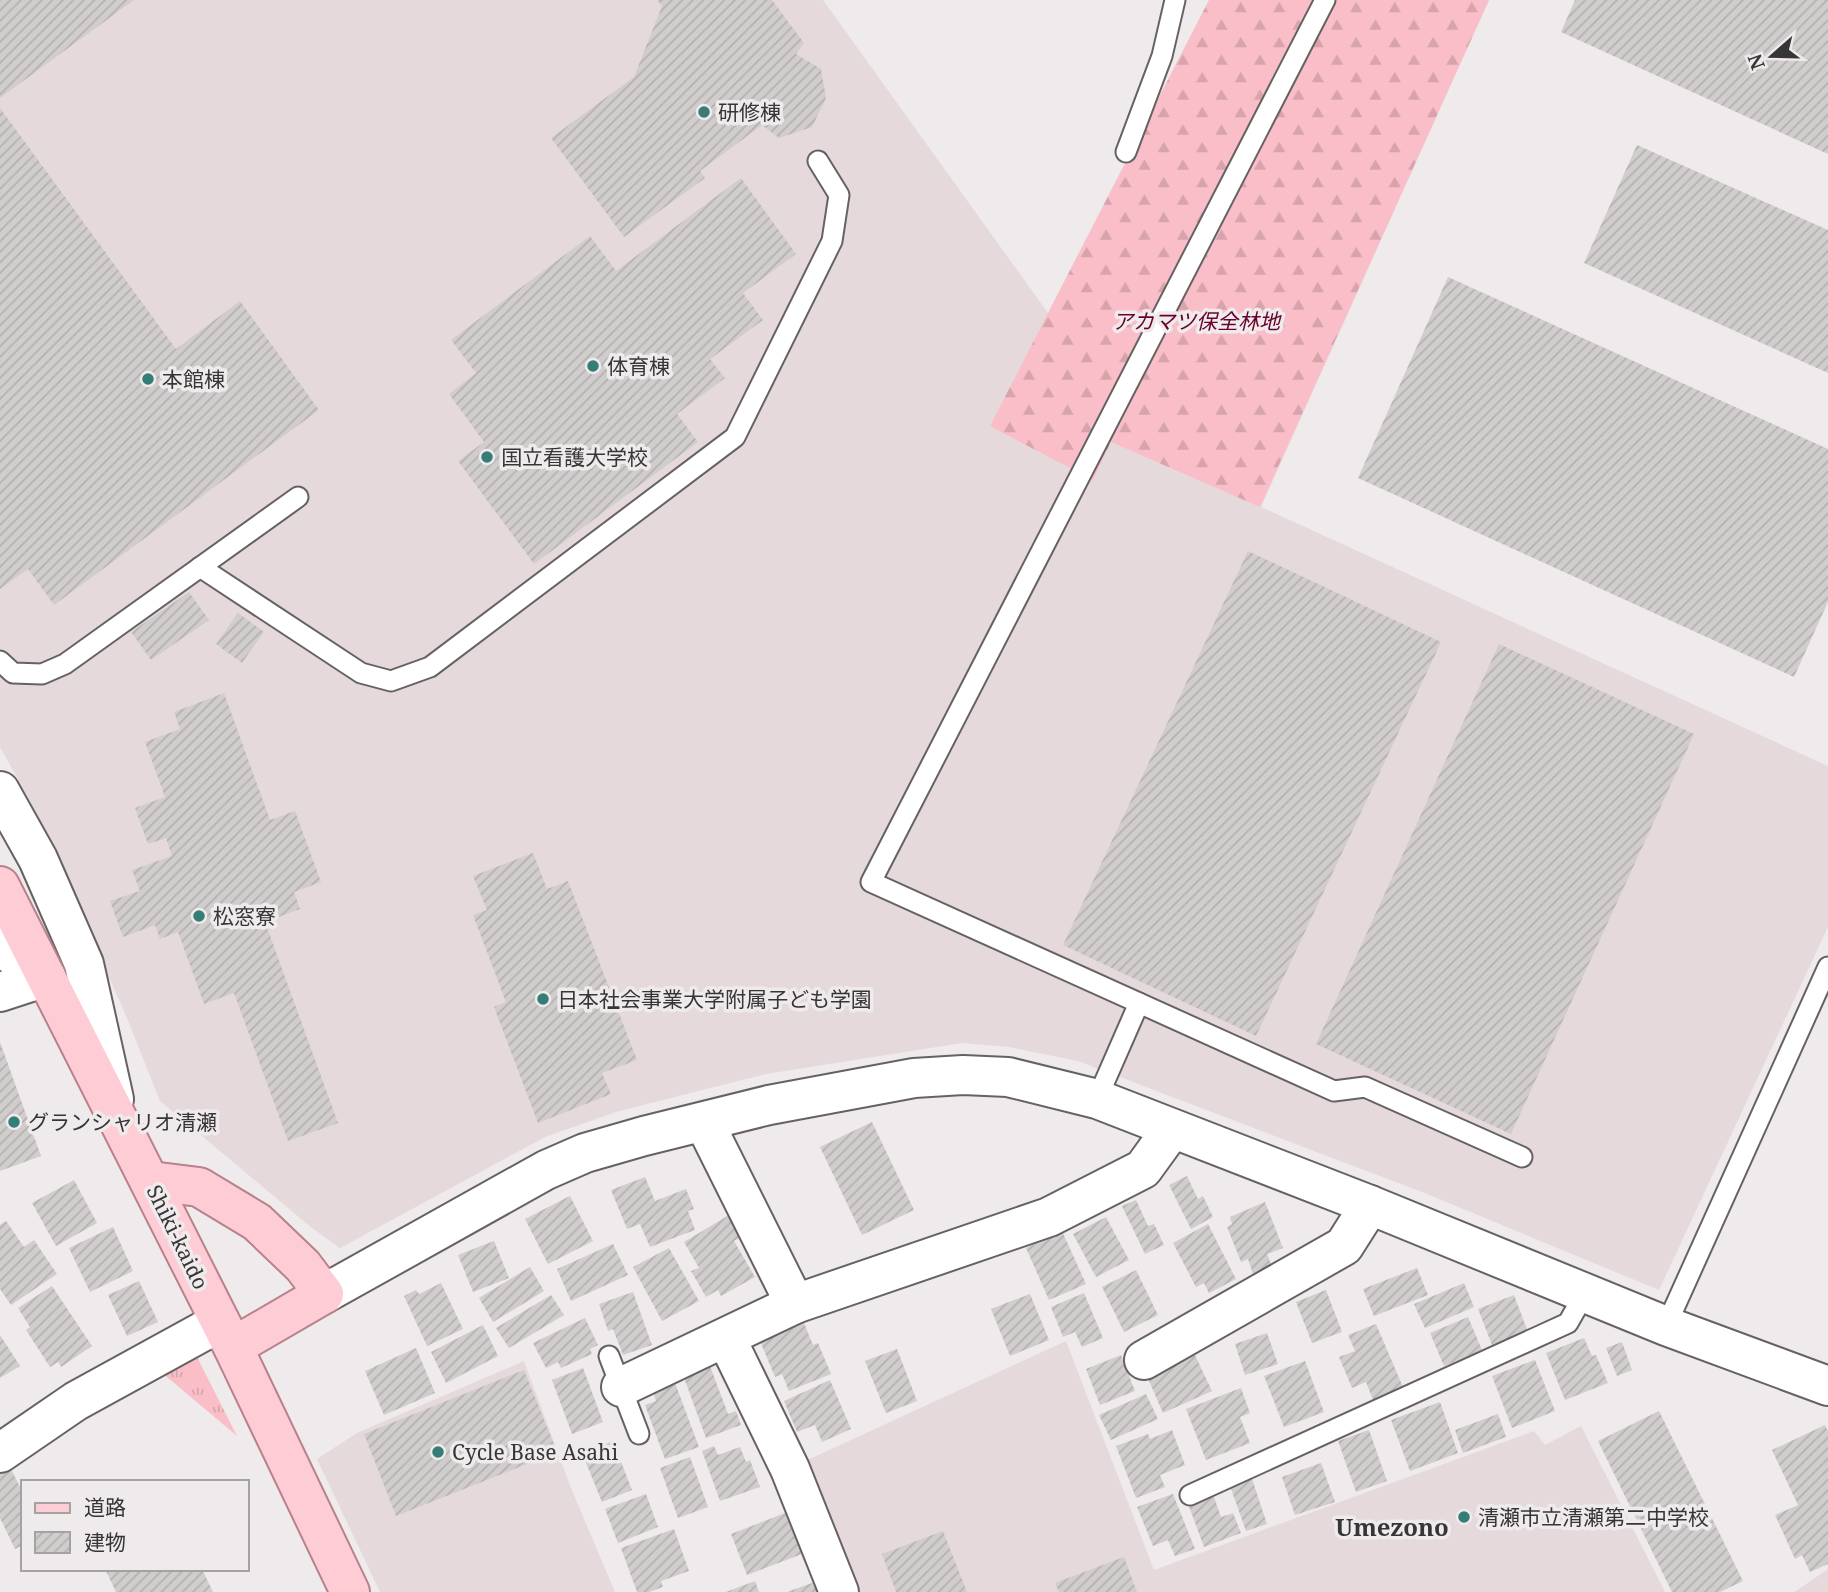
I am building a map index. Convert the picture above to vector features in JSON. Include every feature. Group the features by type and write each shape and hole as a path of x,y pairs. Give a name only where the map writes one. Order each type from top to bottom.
{"main road":[{"name":"Shiki-kaido","path":"0,886 151,1181 350,1592"},
{"path":"151,1181 199,1186 257,1222 303,1266 324,1294 227,1335"}],"street":[{"path":"0,791 37,859 84,964 119,1118"},
{"path":"0,947 46,977"},
{"path":"0,992 46,977"},
{"path":"324,1294 546,1170 585,1153 769,1105 914,1078 963,1075 1008,1077 1097,1099 1370,1205 1666,1326 1828,1385"},
{"path":"704,1122 795,1304"},
{"path":"615,1371 726,1338 795,1304 1049,1217 1143,1169 1172,1129"},
{"path":"1144,1360 1344,1246 1370,1205"},
{"path":"0,1452 76,1401 227,1335"},
{"path":"726,1338 790,1469 839,1592"}],"lane":[{"path":"1126,152 1162,56 1175,0"},
{"path":"1325,0 871,882 1334,1091 1365,1087 1522,1157"},
{"path":"200,567 361,673 391,681 429,667 735,437 832,241 839,195 818,162"},
{"path":"0,661 13,673 42,674 65,664 298,496"},
{"path":"1666,1326 1828,967"},
{"path":"1097,1099 1139,1003"},
{"path":"1189,1495 1568,1324 1586,1293"},
{"path":"615,1371 639,1434"}],"shaded area":[{"path":"0,0 823,0 1048,313 1209,0 1489,0 1261,507 1828,766 1828,927 1659,1290 1427,1194 1078,1061 1009,1047 962,1043 766,1074 619,1111 545,1137 340,1248 312,1228 160,1101 127,1018 35,810 0,747"},
{"name":"清瀬市立清瀬第二中学校","path":"1066,1341 1154,1570 1534,1431 1545,1445 1581,1426 1665,1592 850,1592 801,1463"},
{"path":"524,1361 571,1488 615,1592 380,1592 317,1459 357,1433"},
{"path":"1828,1569 1828,1592 1794,1592 1796,1591"}],"green space":[{"name":"アカマツ保全林地","path":"1209,0 1489,0 1260,507 1111,442 1093,480 990,426"},
{"path":"195,1353 237,1436 155,1367"}],"building":[{"path":"0,0 134,0 0,98"},
{"name":"研修棟","path":"657,0 772,0 804,43 796,54 821,69 826,98 812,127 779,138 762,125 700,171 705,178 624,237 551,138 634,77 662,6"},
{"path":"1575,0 1828,0 1828,154 1561,32"},
{"name":"本館棟","path":"0,108 176,349 240,301 319,410 54,605 28,569 0,589"},
{"path":"1637,145 1828,230 1828,373 1584,263"},
{"name":"体育棟","path":"741,178 796,254 743,293 763,320 710,359 725,378 677,414 698,442 534,564 458,461 484,442 449,394 476,373 451,340 590,236 616,271"},
{"path":"1448,277 1828,449 1828,602 1794,677 1358,478"},
{"path":"1248,551 1441,642 1256,1036 1063,945"},
{"path":"189,592 209,620 151,660 131,632"},
{"path":"238,613 264,632 242,663 216,644"},
{"path":"1499,644 1694,734 1511,1134 1316,1044"},
{"name":"松窓寮","path":"224,693 270,820 295,811 321,882 294,892 300,909 265,922 338,1123 288,1141 234,993 204,1004 178,932 160,939 155,925 123,937 110,901 140,891 132,870 172,856 166,838 148,844 135,808 165,797 145,742 180,729 174,712"},
{"path":"533,853 547,889 568,881 637,1060 602,1073 611,1094 538,1123 494,1007 506,1002 473,915 487,910 473,876"},
{"name":"グランシャリオ清瀬","path":"0,1042 41,1156 0,1171"},
{"path":"872,1122 914,1210 862,1235 820,1147"},
{"path":"1187,1176 1198,1199 1203,1196 1213,1217 1191,1229 1169,1185"},
{"path":"645,1177 655,1201 686,1189 694,1209 688,1211 695,1230 650,1247 640,1224 627,1229 611,1190"},
{"path":"74,1180 97,1223 56,1246 32,1203"},
{"path":"570,1196 593,1241 548,1264 525,1219"},
{"path":"1136,1200 1148,1226 1154,1224 1164,1245 1145,1254 1122,1206"},
{"path":"1265,1202 1283,1248 1267,1254 1272,1267 1253,1274 1248,1259 1241,1262 1227,1227 1232,1224 1230,1217"},
{"path":"729,1215 741,1237 734,1241 755,1277 721,1296 718,1290 706,1297 691,1271 699,1268 684,1242"},
{"path":"1106,1217 1129,1260 1096,1277 1073,1234"},
{"path":"6,1221 24,1247 34,1240 57,1274 11,1305 0,1289 0,1225"},
{"path":"1208,1224 1236,1279 1209,1293 1204,1283 1196,1287 1173,1243"},
{"path":"113,1227 133,1271 90,1292 69,1248"},
{"path":"1062,1231 1086,1284 1049,1300 1026,1248"},
{"path":"494,1241 509,1278 473,1292 458,1255"},
{"path":"613,1244 628,1275 571,1301 557,1269"},
{"path":"669,1248 699,1301 662,1321 633,1267"},
{"path":"530,1267 544,1291 493,1322 479,1298"},
{"path":"1417,1268 1428,1295 1374,1316 1363,1289"},
{"path":"1136,1270 1158,1315 1124,1332 1102,1287"},
{"path":"139,1281 158,1322 127,1336 108,1295"},
{"path":"441,1283 463,1329 427,1346 404,1296 416,1290 419,1294"},
{"path":"1464,1283 1474,1307 1425,1328 1414,1304"},
{"path":"52,1286 92,1346 61,1367 58,1362 50,1367 26,1330 30,1327 18,1308"},
{"path":"1326,1290 1342,1332 1312,1343 1296,1302"},
{"path":"633,1292 652,1345 623,1355 613,1329 608,1331 599,1304"},
{"path":"1084,1293 1103,1338 1082,1347 1075,1332 1063,1337 1051,1307"},
{"path":"1030,1294 1049,1340 1010,1356 991,1309"},
{"path":"551,1295 564,1315 509,1348 496,1328"},
{"path":"1514,1295 1528,1332 1492,1345 1478,1309"},
{"path":"1468,1317 1482,1350 1444,1366 1430,1333"},
{"path":"585,1318 598,1345 590,1349 592,1354 561,1368 558,1362 546,1368 533,1343"},
{"path":"804,1323 813,1345 818,1343 831,1374 789,1391 782,1374 775,1377 760,1341"},
{"path":"1376,1324 1403,1387 1373,1400 1366,1382 1352,1388 1339,1357 1355,1351 1348,1335"},
{"path":"483,1325 498,1356 446,1383 431,1352"},
{"path":"1267,1333 1278,1364 1245,1375 1235,1344"},
{"path":"0,1335 20,1366 0,1378"},
{"path":"1584,1338 1592,1356 1596,1355 1608,1383 1565,1400 1546,1353"},
{"path":"1622,1342 1632,1370 1617,1376 1606,1348"},
{"path":"416,1348 435,1393 384,1415 365,1371"},
{"path":"897,1349 917,1401 886,1413 865,1361"},
{"path":"1194,1353 1212,1391 1163,1413 1146,1374"},
{"path":"1121,1355 1135,1391 1100,1405 1086,1369"},
{"path":"1535,1360 1555,1411 1512,1428 1492,1376"},
{"path":"1305,1361 1324,1412 1284,1427 1264,1376"},
{"path":"710,1366 728,1414 736,1411 741,1425 706,1438 683,1375"},
{"path":"583,1368 603,1422 572,1434 552,1380"},
{"path":"524,1370 557,1452 396,1516 364,1434"},
{"path":"830,1380 851,1429 822,1442 815,1425 797,1432 784,1401"},
{"path":"675,1383 699,1447 665,1459 645,1405 656,1401 653,1391"},
{"path":"1241,1388 1250,1413 1240,1417 1250,1443 1206,1460 1186,1409"},
{"path":"1146,1394 1158,1419 1111,1440 1099,1415"},
{"path":"1440,1402 1458,1453 1410,1471 1391,1420"},
{"path":"1659,1411 1743,1581 1720,1592 1672,1592 1598,1441"},
{"path":"1498,1414 1506,1437 1463,1453 1455,1430"},
{"path":"1825,1425 1828,1431 1828,1564 1810,1572 1802,1555 1795,1559 1775,1515 1798,1505 1772,1450"},
{"path":"1172,1430 1185,1465 1160,1475 1165,1487 1136,1498 1116,1446 1148,1434 1150,1439"},
{"path":"1369,1430 1387,1481 1356,1492 1338,1441"},
{"path":"613,1441 632,1490 602,1502 582,1453"},
{"path":"714,1446 718,1455 740,1447 746,1462 750,1460 760,1487 720,1501 702,1451"},
{"path":"690,1457 708,1507 678,1518 660,1468"},
{"path":"1321,1463 1335,1502 1295,1515 1282,1477"},
{"path":"9,1465 21,1489 21,1546 15,1549 0,1518 0,1470"},
{"path":"1251,1476 1267,1524 1246,1531 1229,1483"},
{"path":"1212,1491 1221,1517 1233,1513 1241,1533 1204,1547 1187,1501"},
{"path":"646,1494 658,1527 618,1543 605,1509"},
{"path":"1173,1494 1195,1549 1175,1556 1168,1540 1153,1546 1137,1507"},
{"path":"785,1513 802,1554 747,1575 731,1534"},
{"path":"674,1529 689,1571 661,1581 663,1587 649,1592 637,1592 621,1548"},
{"path":"943,1531 967,1592 896,1592 882,1554"},
{"path":"1124,1557 1137,1592 1059,1592 1055,1583"},
{"path":"106,1571 203,1571 213,1592 116,1592"},
{"path":"820,1580 825,1592 787,1592"},
{"path":"755,1581 759,1592 726,1592"}],"place":[{"name":"研修棟","path":"704,112"},
{"name":"体育棟","path":"593,366"},
{"name":"本館棟","path":"148,379"},
{"name":"国立看護大学校","path":"487,457"},
{"name":"松窓寮","path":"199,916"},
{"name":"日本社会事業大学附属子ども学園","path":"543,999"},
{"name":"グランシャリオ清瀬","path":"14,1122"},
{"name":"Cycle Base Asahi","path":"438,1452"},
{"name":"清瀬市立清瀬第二中学校","path":"1464,1517"}],"district":[{"name":"Umezono","path":"1392,1526"}]}
